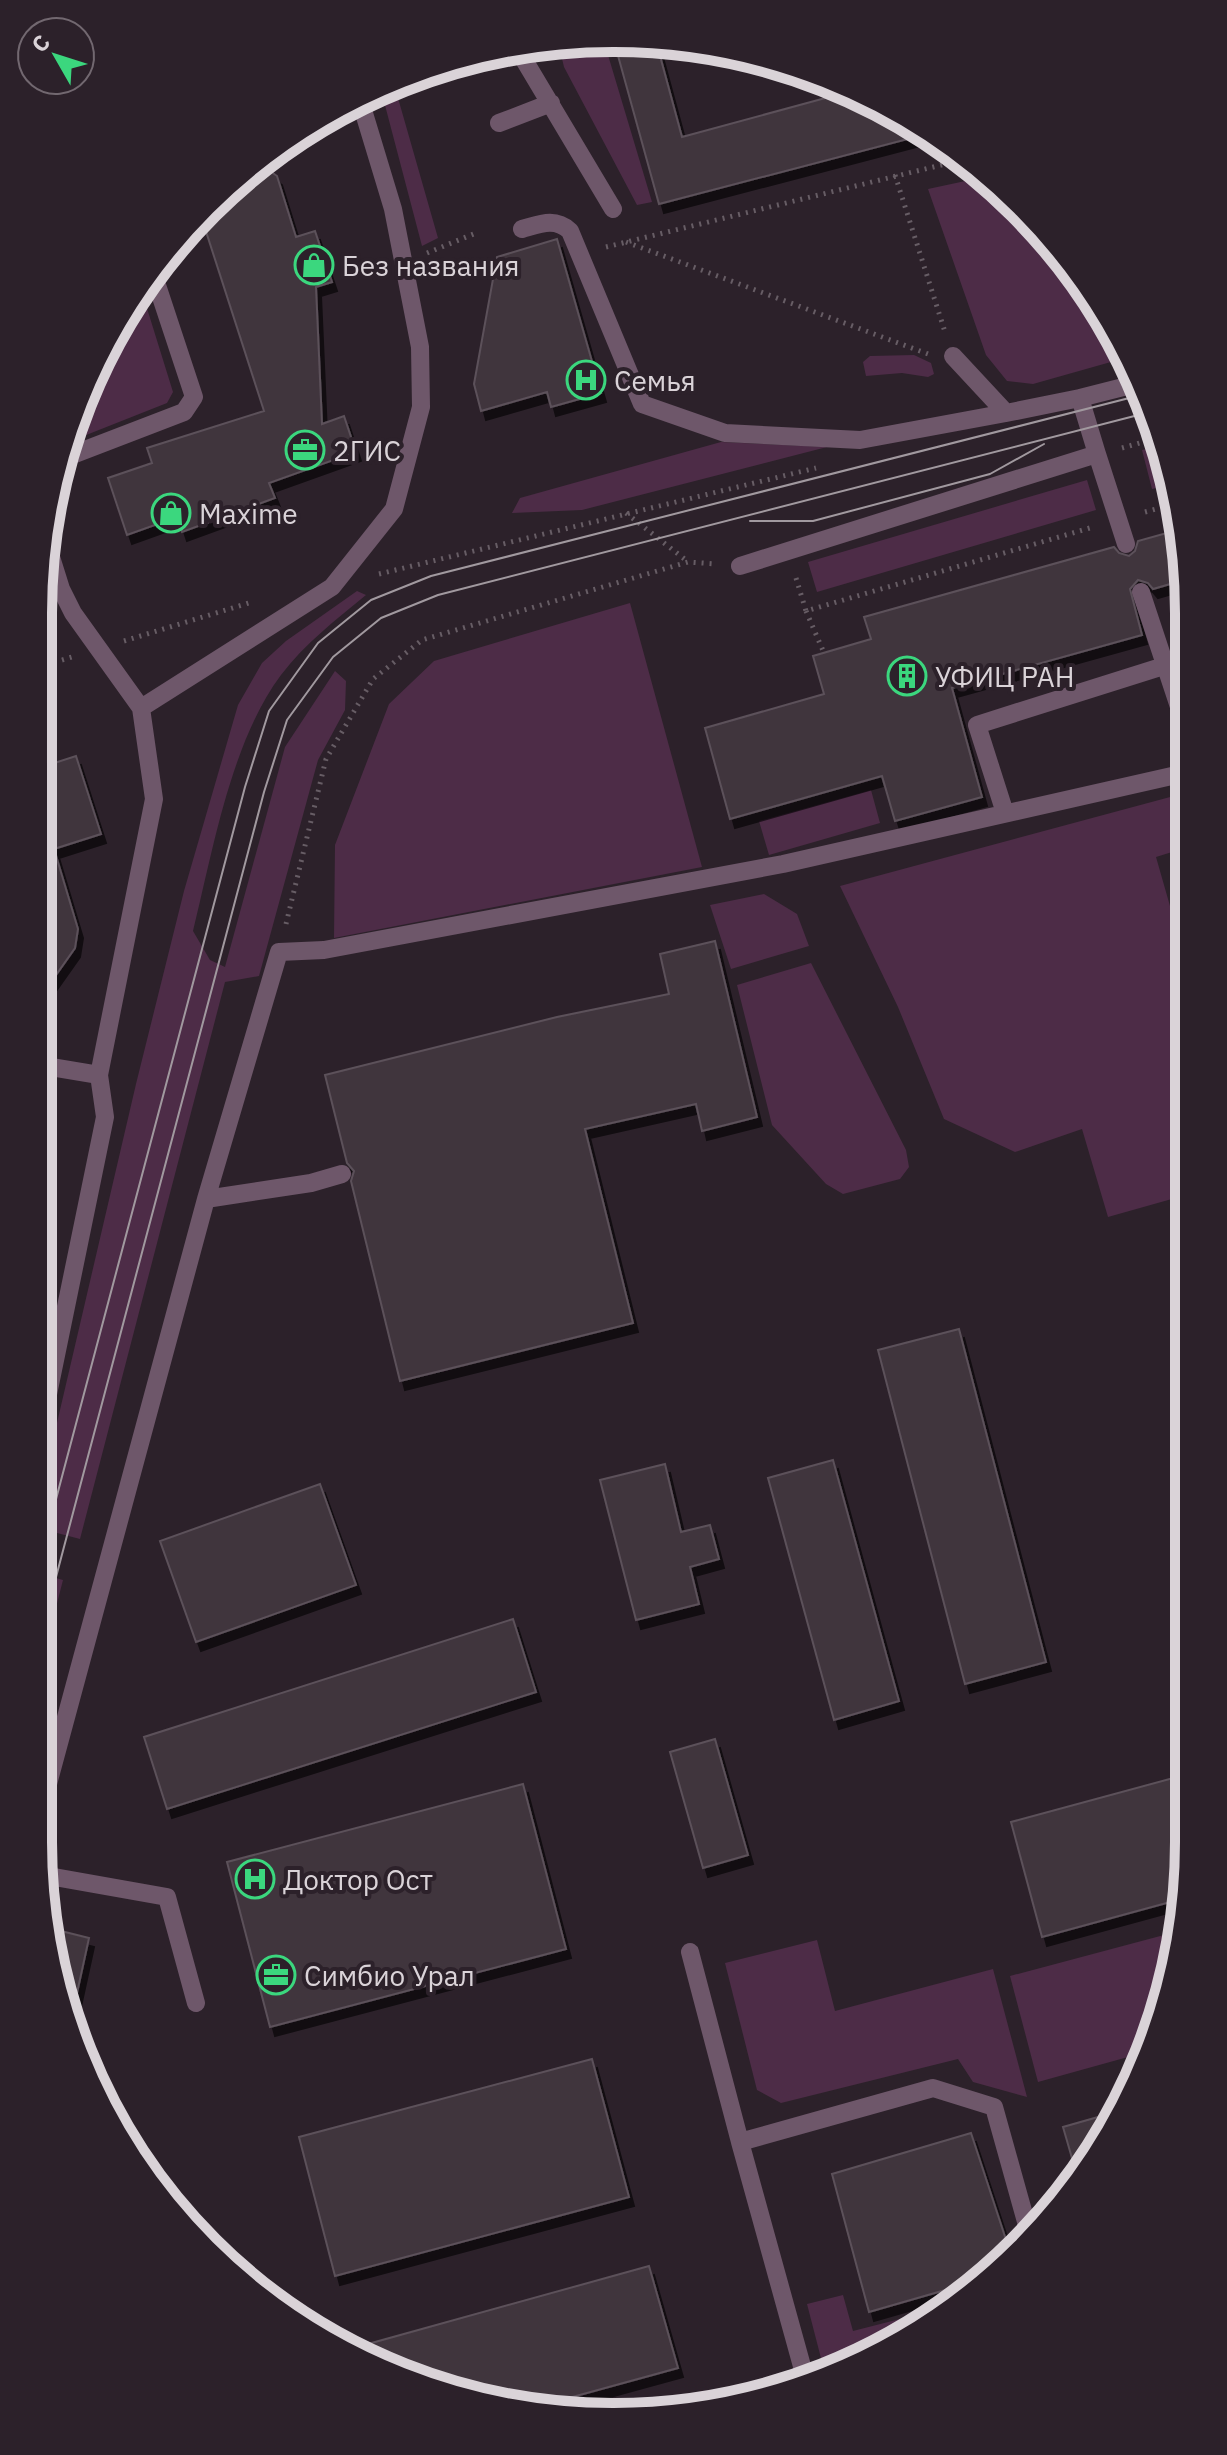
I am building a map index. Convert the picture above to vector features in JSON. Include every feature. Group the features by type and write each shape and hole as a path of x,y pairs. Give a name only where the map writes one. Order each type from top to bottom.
{"lane":[{"path":"524,60 613,209"},
{"path":"499,123 551,103"},
{"path":"141,708 332,587 394,509 421,407 420,347 393,209 363,111"},
{"path":"522,229 547,222 562,223 570,231 642,404 725,433 860,440 1006,413 1126,386"},
{"path":"76,454 184,412 194,397 158,287"},
{"path":"945,357 1006,413"},
{"path":"1080,398 1126,544"},
{"path":"740,566 1097,454"},
{"path":"52,1375 105,1117 99,1075 154,799 141,708 73,613 54,567"},
{"path":"53,592 61,589"},
{"path":"1141,592 1175,692"},
{"path":"1005,813 977,725 1167,665"},
{"path":"52,1769 206,1199 279,952 324,950 783,864 1175,775"},
{"path":"52,1067 99,1075"},
{"path":"206,1199 311,1183 342,1174"},
{"path":"53,1877 167,1897 196,2003"},
{"path":"690,1952 803,2370"},
{"path":"740,2142 933,2088 994,2107 1026,2223"}],"path":[{"path":"945,357 625,242 948,163"},
{"path":"895,175 945,357"},
{"path":"441,247 476,233"},
{"path":"332,587 825,465"},
{"path":"626,512 688,562"},
{"path":"806,611 1117,520"},
{"path":"787,550 806,611 824,653"},
{"path":"279,952 326,759 373,679 422,640 688,562 740,566"},
{"path":"170,626 258,600"}],"shaded area":[{"path":"607,52 652,202 637,205 564,67 561,55"},
{"path":"397,96 438,238 422,246 384,102"},
{"path":"970,180 984,191 1036,243 1059,272 1115,361 1033,384 1007,381 986,355 928,189"},
{"path":"146,304 173,392 167,403 81,437 110,365"},
{"path":"914,355 931,363 934,374 928,377 902,373 866,376 863,362 870,356"},
{"path":"721,442 827,447 582,510 512,513 520,498"},
{"path":"1150,448 1160,487 1152,489 1142,450"},
{"path":"1087,480 1096,510 817,592 808,562"},
{"path":"357,591 366,595 290,663 264,702 236,764 216,832 193,931 210,960 225,967 285,747 335,671 346,681 345,710 318,760 259,976 225,982 80,1539 52,1532 53,1440 184,891 238,705 262,663 286,641"},
{"path":"630,603 702,867 334,938 335,845 389,704 434,661"},
{"path":"871,790 880,823 769,855 759,821"},
{"path":"1175,796 1175,851 1156,857 1170,906 1175,905 1175,1198 1108,1217 1082,1129 1015,1152 944,1119 898,1007 840,886"},
{"path":"764,894 797,914 809,946 731,969 710,905"},
{"path":"811,963 906,1150 909,1167 900,1179 843,1194 826,1184 772,1125 737,985"},
{"path":"52,1577 63,1580 52,1623"},
{"path":"1167,1934 1156,1987 1132,2056 1038,2082 1010,1976"},
{"path":"817,1940 835,2011 993,1969 1027,2097 973,2082 958,2059 781,2103 757,2090 725,1963"},
{"path":"843,2295 853,2331 913,2316 862,2345 822,2362 807,2304"}],"building":[{"path":"617,52 660,54 682,137 831,96 911,138 659,204"},
{"path":"269,170 277,176 296,237 315,231 332,282 316,287 322,424 344,416 356,452 269,483 275,498 182,532 177,517 127,535 108,478 152,463 147,448 264,411 205,228"},
{"path":"557,239 601,393 551,407 547,392 481,411 474,384 497,257"},
{"name":"УФИЦ РАН","path":"1169,532 1174,577 1174,583 1153,589 1148,583 1138,580 1130,589 1142,635 952,688 982,797 895,821 882,776 730,819 705,728 824,694 813,656 871,639 864,617 1114,547 1119,553 1129,556 1135,551 1138,541"},
{"path":"76,756 101,834 54,849 78,929 75,948 52,981 52,764"},
{"path":"715,941 757,1117 702,1131 696,1104 585,1129 633,1323 400,1381 351,1181 354,1171 347,1163 325,1075 557,1017 669,994 660,954"},
{"path":"959,1329 1046,1662 965,1684 878,1350"},
{"path":"833,1460 899,1701 834,1720 768,1478"},
{"path":"665,1464 681,1532 710,1525 719,1559 690,1567 699,1604 636,1620 600,1480"},
{"path":"320,1484 356,1585 196,1642 160,1541"},
{"path":"513,1619 536,1692 167,1809 144,1737"},
{"path":"715,1739 748,1855 703,1868 670,1752"},
{"path":"1175,1778 1171,1902 1042,1937 1011,1822"},
{"path":"523,1784 566,1949 270,2027 227,1862"},
{"path":"60,1931 89,1938 75,2001"},
{"path":"592,2059 629,2197 335,2276 299,2137"},
{"path":"1103,2115 1073,2163 1063,2127"},
{"path":"971,2133 1007,2243 955,2287 869,2312 832,2174"},
{"path":"649,2266 678,2368 561,2400 468,2384 365,2345"}],"tram line":[{"path":"52,1514 245,787 269,711 318,643 371,600 431,576 1131,397"},
{"path":"52,1592 264,792 287,720 333,657 381,618 438,595 1138,415"},
{"path":"750,521 813,521 990,474 1044,444"}],"place":[{"name":"Без названия","path":"314,265"},
{"name":"Семья","path":"586,380"},
{"name":"2ГИС","path":"305,450"},
{"name":"Maxime","path":"171,513"},
{"name":"УФИЦ РАН","path":"907,676"},
{"name":"Доктор Ост","path":"255,1879"},
{"name":"Симбио Урал","path":"276,1975"}]}
